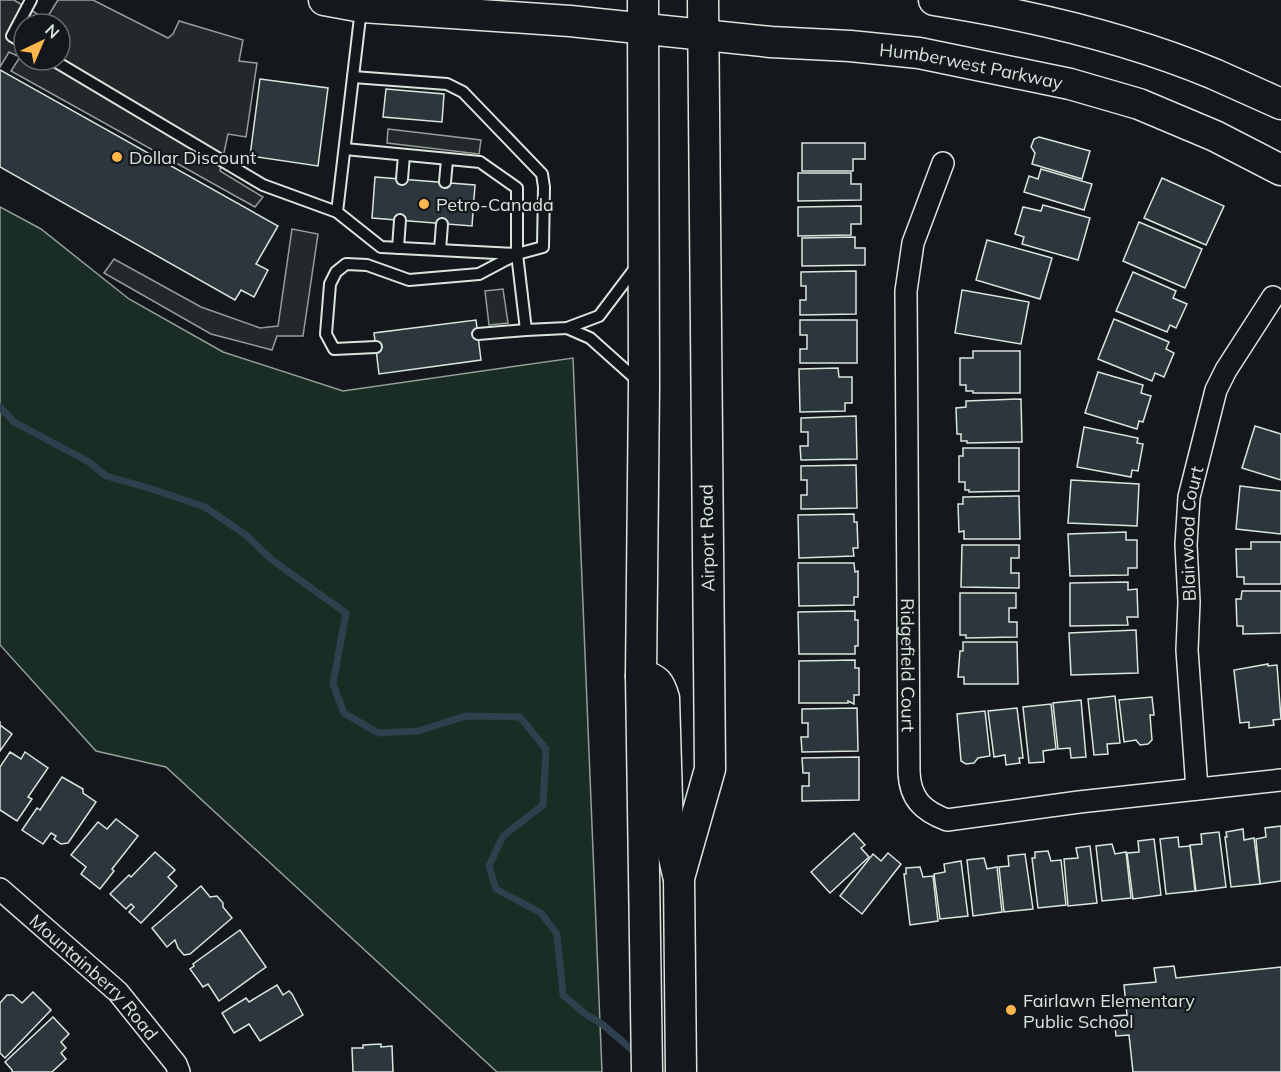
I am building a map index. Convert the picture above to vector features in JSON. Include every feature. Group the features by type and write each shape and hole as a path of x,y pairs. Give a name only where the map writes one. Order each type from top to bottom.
{"main road":[{"name":"Humberwest Parkway","path":"324,0 362,7 570,21 643,14 703,35 919,53 1070,84 1139,104 1215,136 1281,170"},
{"name":"Airport Road","path":"681,1072 679,878 710,769 703,0"},
{"path":"934,0 1001,11 1077,29 1143,49 1212,74 1281,105"},
{"path":"643,14 644,386 641,676 647,1061"},
{"path":"641,676 653,677 660,684 664,698 668,832 679,878"}],"street":[{"name":"Ridgefield Court","path":"943,163 913,243 906,291 909,758 910,782 914,798 932,815 947,820 1079,802 1281,780"},
{"name":"Blairwood Court","path":"1197,789 1187,650 1189,602 1186,544 1189,497 1216,390 1226,370 1273,297"},
{"name":"Mountainberry Road","path":"0,889 118,992 180,1072"}],"lane":[{"path":"337,212 362,7"},
{"path":"72,71 263,185 337,212 381,247 517,254"},
{"path":"353,77 447,84 463,92 542,174 544,187 543,247 517,254 479,274 409,280 367,265 346,264 336,272 330,284 326,334 334,349 376,346"},
{"path":"345,149 480,162 517,189 517,254 526,330"},
{"path":"402,179 404,155"},
{"path":"445,182 447,160"},
{"path":"398,248 400,220"},
{"path":"440,250 442,224"},
{"path":"478,334 567,328 599,316 644,257"},
{"path":"567,328 590,338 644,386"}],"green space":[{"path":"0,207 41,229 129,299 223,352 343,391 573,358 602,1072 497,1072 166,767 96,751 0,645"}],"shaded area":[{"path":"0,0 14,0 34,12 12,12 12,53 9,52 0,67"},
{"path":"58,0 93,0 168,38 173,34 179,21 243,40 239,61 257,63 246,137 228,134 220,171 263,197 255,207 13,72 72,72 72,12 50,12"},
{"path":"388,129 481,140 479,154 387,143"},
{"path":"292,229 318,234 303,336 277,336 272,350 211,334 104,273 114,259 201,307 260,328 278,326"},
{"path":"503,289 508,323 489,325 485,291"}],"building":[{"path":"0,70 278,226 256,264 268,270 254,297 241,290 235,300 0,167"},
{"path":"260,79 328,88 318,166 250,156"},
{"path":"386,89 444,94 442,122 383,117"},
{"path":"1039,137 1090,151 1082,179 1032,164 1035,153 1031,147 1034,139"},
{"path":"802,143 865,143 865,159 853,159 853,171 802,171"},
{"path":"1041,169 1092,184 1084,210 1024,192 1029,176 1038,179"},
{"path":"798,173 851,173 851,184 861,184 861,200 798,201"},
{"path":"375,177 475,185 472,226 372,218"},
{"path":"1162,178 1224,206 1206,245 1144,218"},
{"path":"1043,205 1090,218 1078,260 1022,244 1024,237 1015,234 1023,207 1041,211"},
{"path":"861,206 861,224 851,224 851,235 798,236 798,207"},
{"path":"1139,222 1202,249 1185,288 1123,261"},
{"path":"855,237 855,248 865,248 865,265 802,266 802,238"},
{"path":"987,240 1052,258 1040,299 976,280"},
{"path":"856,271 856,314 800,315 800,300 806,300 806,286 801,286 801,272"},
{"path":"1133,272 1176,291 1173,298 1187,304 1176,328 1170,325 1167,332 1116,311"},
{"path":"962,290 1029,302 1021,344 955,333"},
{"path":"1114,319 1169,342 1166,349 1174,353 1164,377 1155,373 1152,381 1098,359"},
{"path":"476,320 481,360 379,374 374,333"},
{"path":"800,320 857,320 857,363 800,363 800,349 807,349 807,335 800,335"},
{"path":"973,351 1020,351 1020,393 966,391 966,385 960,385 960,358 973,358"},
{"path":"838,368 839,377 852,377 852,403 845,403 845,411 800,412 799,369"},
{"path":"1098,372 1143,385 1141,393 1151,396 1143,422 1139,421 1137,429 1085,413"},
{"path":"1021,399 1022,442 967,443 967,441 961,441 961,434 957,434 956,408 966,407 966,401"},
{"path":"856,416 857,459 801,460 800,446 808,446 808,432 801,432 801,418"},
{"path":"1255,426 1281,434 1281,480 1242,468"},
{"path":"1084,427 1138,438 1137,443 1143,444 1138,471 1132,470 1131,477 1077,467"},
{"path":"963,448 1019,448 1019,491 969,492 965,490 965,482 959,482 959,456 963,456"},
{"path":"856,465 857,508 801,509 801,495 807,495 807,480 801,480 801,466"},
{"path":"1071,480 1139,484 1137,526 1068,523"},
{"path":"1240,486 1281,491 1281,534 1236,529"},
{"path":"1019,496 1020,539 964,539 964,531 959,532 958,504 963,504 963,497"},
{"path":"854,514 854,522 857,522 858,548 853,548 854,556 799,558 798,515"},
{"path":"1126,532 1126,540 1137,540 1137,568 1128,568 1128,575 1070,576 1068,534"},
{"path":"1251,542 1281,542 1281,584 1244,584 1244,577 1237,577 1236,549 1251,549"},
{"path":"962,545 1019,545 1019,558 1011,558 1011,573 1019,573 1019,588 961,587"},
{"path":"798,563 854,563 855,572 858,571 858,597 854,597 854,605 799,606"},
{"path":"1128,582 1128,590 1137,589 1138,617 1127,617 1128,625 1070,626 1070,583"},
{"path":"1242,591 1281,591 1281,633 1243,634 1243,626 1237,626 1236,599 1241,599"},
{"path":"960,593 1016,593 1016,608 1009,608 1009,622 1017,622 1017,637 966,638 966,635 960,635"},
{"path":"855,611 855,620 858,620 858,646 855,646 855,654 799,654 798,612"},
{"path":"1136,630 1138,673 1071,675 1069,633"},
{"path":"963,642 1017,642 1018,684 964,684 964,677 958,677"},
{"path":"855,660 855,668 859,668 859,695 854,695 854,704 848,701 848,703 799,703 799,661"},
{"path":"1268,664 1268,666 1277,665 1281,719 1273,720 1274,725 1249,728 1249,722 1240,723 1234,670"},
{"path":"1115,696 1120,743 1107,744 1108,754 1094,755 1088,699"},
{"path":"1152,697 1154,715 1150,715 1152,740 1148,744 1140,745 1136,740 1124,742 1119,700"},
{"path":"1081,700 1086,757 1071,758 1070,748 1058,749 1053,703"},
{"path":"1051,704 1056,749 1043,751 1044,762 1029,763 1023,707"},
{"path":"857,708 858,751 802,752 801,737 808,737 808,723 802,723 802,709"},
{"path":"1017,708 1023,758 1019,758 1020,763 1006,765 1005,755 994,757 988,711"},
{"path":"985,711 990,756 978,758 974,763 966,764 961,761 957,714"},
{"path":"0,725 12,734 0,751"},
{"path":"10,752 21,759 25,752 48,768 28,797 32,799 17,821 0,810 0,767"},
{"path":"859,757 859,800 802,801 802,786 809,786 809,773 803,773 802,758"},
{"path":"62,777 83,789 83,793 96,802 68,843 61,844 54,839 56,836 51,833 43,844 22,830 37,808 40,810"},
{"path":"116,819 138,836 112,869 114,871 100,889 81,874 86,867 71,855 98,822 107,829"},
{"path":"1281,826 1281,881 1260,884 1256,839 1266,837 1265,828"},
{"path":"1243,829 1244,840 1254,838 1260,884 1231,887 1226,832"},
{"path":"1219,832 1226,887 1196,891 1190,845 1202,844 1201,834"},
{"path":"854,833 865,845 861,848 869,857 830,893 811,872"},
{"path":"1178,837 1179,847 1190,846 1195,891 1166,894 1160,839"},
{"path":"1154,839 1161,895 1133,899 1127,853 1139,852 1138,841"},
{"path":"1112,844 1115,854 1126,852 1131,898 1102,901 1096,846"},
{"path":"1090,846 1097,903 1068,906 1064,859 1078,858 1076,848"},
{"path":"1048,851 1051,861 1061,860 1066,905 1038,908 1032,858 1035,858 1035,852"},
{"path":"155,852 175,870 168,877 177,886 141,923 129,912 134,907 131,904 126,909 110,894 129,875 131,877"},
{"path":"888,853 901,864 862,914 840,896 873,854 881,861"},
{"path":"1025,854 1033,909 1004,912 999,867 1009,866 1008,856"},
{"path":"984,858 987,869 997,867 1002,912 973,916 967,860"},
{"path":"961,861 968,916 940,919 934,874 945,872 944,864"},
{"path":"920,867 923,877 933,876 938,921 910,925 904,874 906,874 906,868"},
{"path":"201,886 210,897 217,896 232,918 190,954 184,955 175,940 167,947 152,928"},
{"path":"240,930 266,967 219,1001 208,984 203,987 190,969 194,966 193,964"},
{"path":"1174,966 1176,978 1281,967 1281,1072 1133,1072 1129,1035 1116,1036 1114,1016 1127,1015 1124,985 1156,982 1154,968"},
{"path":"277,985 283,995 289,991 292,994 303,1015 260,1041 249,1024 234,1033 222,1013 246,998 249,1002"},
{"path":"33,992 51,1010 5,1058 0,1053 0,1003 7,995 13,995 22,1003"},
{"path":"53,1017 69,1034 61,1042 66,1048 61,1053 66,1059 52,1072 12,1072 5,1062"},
{"path":"381,1044 381,1047 392,1046 393,1072 353,1072 352,1048"}],"waterway":[{"path":"0,407 14,422 89,462 106,476 205,507 246,535 272,560 346,613 333,684 344,713 378,733 418,731 466,716 520,717 546,749 543,805 503,836 489,866 496,889 541,913 557,934 563,995 638,1055"}],"place":[{"name":"Dollar Discount","path":"117,157"},
{"name":"Petro-Canada","path":"424,204"},
{"name":"Fairlawn Elementary Public School","path":"1011,1010"}]}
